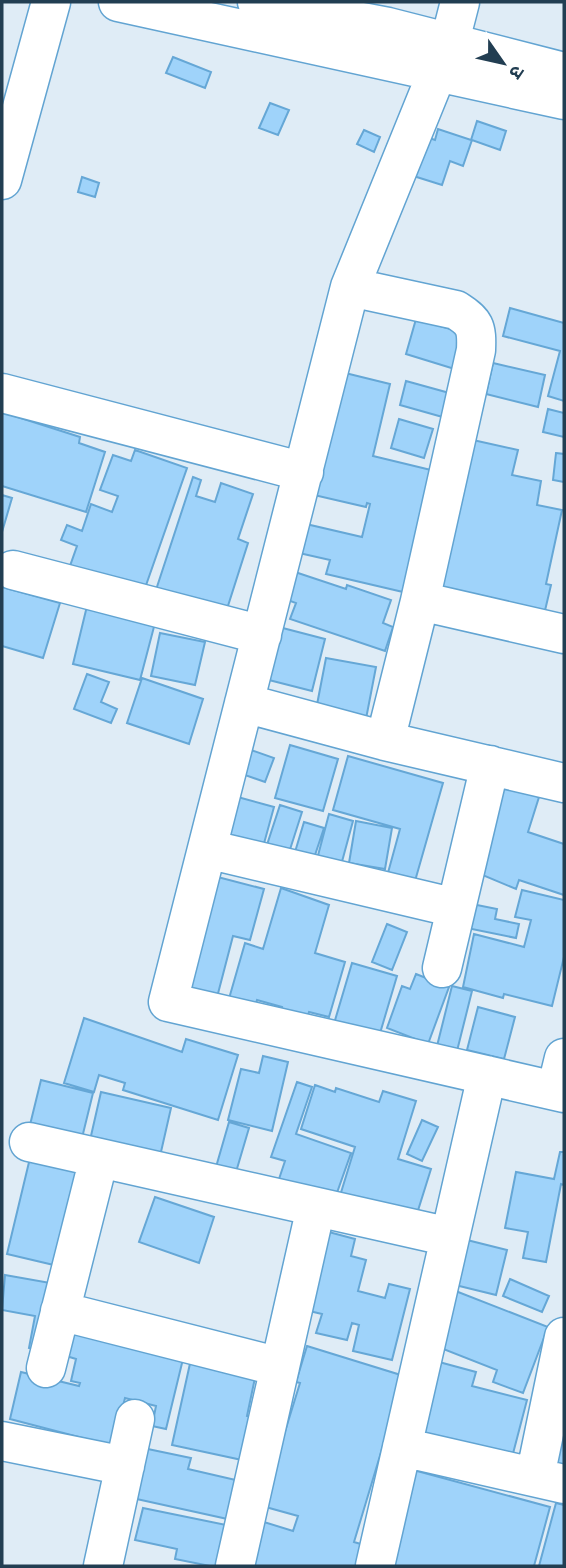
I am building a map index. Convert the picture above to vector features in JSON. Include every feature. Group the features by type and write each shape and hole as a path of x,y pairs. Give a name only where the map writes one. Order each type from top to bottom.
{"street":[{"path":"2,180 51,2"},
{"path":"118,2 443,57 564,72"},
{"path":"257,2 443,57 564,100"},
{"path":"460,2 443,57 350,287 168,1002 487,1075 562,1081"},
{"path":"350,287 456,310 469,318 477,331 476,350 420,601 385,741"},
{"path":"2,393 304,472"},
{"path":"13,570 262,635"},
{"path":"420,601 564,634"},
{"path":"244,703 385,741 564,783"},
{"path":"442,968 490,765"},
{"path":"207,849 456,908"},
{"path":"375,1566 487,1075"},
{"path":"29,1142 450,1237"},
{"path":"46,1368 99,1158"},
{"path":"235,1566 316,1207"},
{"path":"60,1311 280,1367"},
{"path":"402,1447 550,1481 564,1337"},
{"path":"103,1566 135,1419"},
{"path":"2,1441 125,1466"}],"building":[{"path":"173,57 211,72 205,88 166,73"},
{"path":"270,103 289,110 278,135 259,128"},
{"path":"477,121 506,131 500,150 472,140 463,166 450,161 442,185 404,173 417,134 435,140 438,129 471,140"},
{"path":"364,130 380,137 374,152 357,144"},
{"path":"82,177 99,183 95,197 78,192"},
{"path":"510,308 564,323 564,401 548,396 560,351 503,336"},
{"path":"416,319 471,335 461,371 406,354"},
{"path":"493,363 545,375 538,407 486,394"},
{"path":"333,370 390,384 373,456 431,470 403,592 326,574 330,560 299,553 306,524 362,537 370,504 367,503 366,507 314,495"},
{"path":"406,381 453,394 446,418 400,405"},
{"path":"548,409 564,413 564,437 543,432"},
{"path":"2,412 80,437 79,443 105,452 86,512 2,486"},
{"path":"399,419 433,429 424,458 391,448"},
{"path":"464,438 518,450 512,475 541,481 537,505 562,510 546,584 551,585 543,619 436,596"},
{"path":"135,450 187,468 144,591 70,566 77,546 61,540 67,525 82,531 91,504 112,512 118,496 100,490 113,455 131,461"},
{"path":"556,453 564,454 564,482 553,480"},
{"path":"193,477 201,480 196,496 215,502 221,483 253,494 238,539 248,543 226,612 154,596"},
{"path":"2,495 12,498 2,532"},
{"path":"292,571 391,600 383,623 393,627 385,651 290,619 296,603 282,598"},
{"path":"2,587 60,603 43,658 2,646"},
{"path":"87,606 155,623 140,680 73,664"},
{"path":"275,626 325,639 312,691 261,678"},
{"path":"160,633 205,642 195,685 151,676"},
{"path":"326,658 376,667 365,724 315,715"},
{"path":"87,674 109,682 101,702 117,709 111,723 74,709"},
{"path":"142,678 203,699 189,744 127,723"},
{"path":"290,745 338,759 323,811 275,798"},
{"path":"251,750 274,758 265,782 242,774"},
{"path":"348,756 443,783 413,888 386,880 400,829 333,810"},
{"path":"502,784 539,797 528,832 564,844 564,895 519,880 516,889 480,874"},
{"path":"234,796 274,807 260,858 219,846"},
{"path":"280,805 302,812 286,862 264,854"},
{"path":"329,814 353,821 340,869 316,863"},
{"path":"356,821 392,828 385,869 349,863"},
{"path":"304,822 324,828 314,858 295,852"},
{"path":"210,875 264,889 250,940 233,936 215,1005 177,995"},
{"path":"281,888 329,905 315,953 345,962 329,1017 309,1012 305,1024 280,1016 282,1007 257,1000 252,1017 226,1009 245,943 263,949"},
{"path":"522,890 564,900 564,957 552,1006 504,994 503,998 463,987 474,934 524,947 531,920 515,917"},
{"path":"467,903 497,909 495,919 519,924 516,938 462,927"},
{"path":"387,924 407,932 392,970 372,962"},
{"path":"352,963 397,976 378,1040 333,1027"},
{"path":"416,974 449,987 428,1044 387,1028 402,986 410,989"},
{"path":"452,986 472,991 456,1055 436,1050"},
{"path":"478,1007 515,1017 504,1059 467,1050"},
{"path":"84,1018 182,1052 186,1039 238,1055 218,1120 123,1090 125,1083 99,1075 94,1092 64,1083"},
{"path":"263,1056 288,1062 272,1131 228,1120 241,1069 259,1073"},
{"path":"41,1080 93,1093 80,1146 28,1133"},
{"path":"297,1082 312,1087 296,1134 351,1153 333,1204 277,1185 285,1161 271,1157"},
{"path":"315,1085 335,1092 336,1088 379,1102 383,1091 416,1101 398,1159 431,1169 415,1220 339,1199 355,1147 301,1129"},
{"path":"101,1092 171,1108 158,1165 88,1149"},
{"path":"422,1120 438,1127 422,1161 407,1154"},
{"path":"229,1122 249,1128 236,1172 216,1167"},
{"path":"560,1152 564,1152 564,1185 561,1184 546,1262 523,1258 528,1232 505,1228 516,1172 554,1179"},
{"path":"30,1158 80,1170 58,1266 7,1254"},
{"path":"155,1197 214,1217 199,1263 139,1242"},
{"path":"325,1231 355,1239 351,1256 366,1260 358,1291 385,1298 389,1284 410,1289 392,1360 353,1351 359,1325 352,1323 347,1340 316,1333 322,1314 305,1310"},
{"path":"459,1238 507,1250 496,1295 447,1283"},
{"path":"5,1275 56,1284 43,1351 29,1348 35,1316 2,1310"},
{"path":"510,1279 549,1296 542,1312 503,1296"},
{"path":"453,1290 548,1327 523,1393 493,1382 497,1370 433,1345"},
{"path":"69,1332 183,1359 166,1429 152,1426 156,1406 125,1398 113,1446 10,1419 21,1372 79,1386 80,1383 71,1381 76,1359 63,1355"},
{"path":"307,1346 404,1376 354,1542 371,1547 365,1566 252,1566 264,1522 293,1531 298,1516 262,1506 300,1383 296,1382"},
{"path":"191,1359 256,1373 247,1416 252,1417 242,1460 172,1445"},
{"path":"428,1359 476,1372 472,1386 527,1400 510,1465 414,1439"},
{"path":"564,1403 564,1472 549,1469"},
{"path":"143,1448 191,1458 188,1469 240,1481 232,1520 132,1498"},
{"path":"406,1468 550,1507 534,1566 382,1566"},
{"path":"556,1503 564,1505 564,1566 539,1566"},
{"path":"143,1508 231,1526 222,1566 175,1559 177,1549 135,1540"}]}
